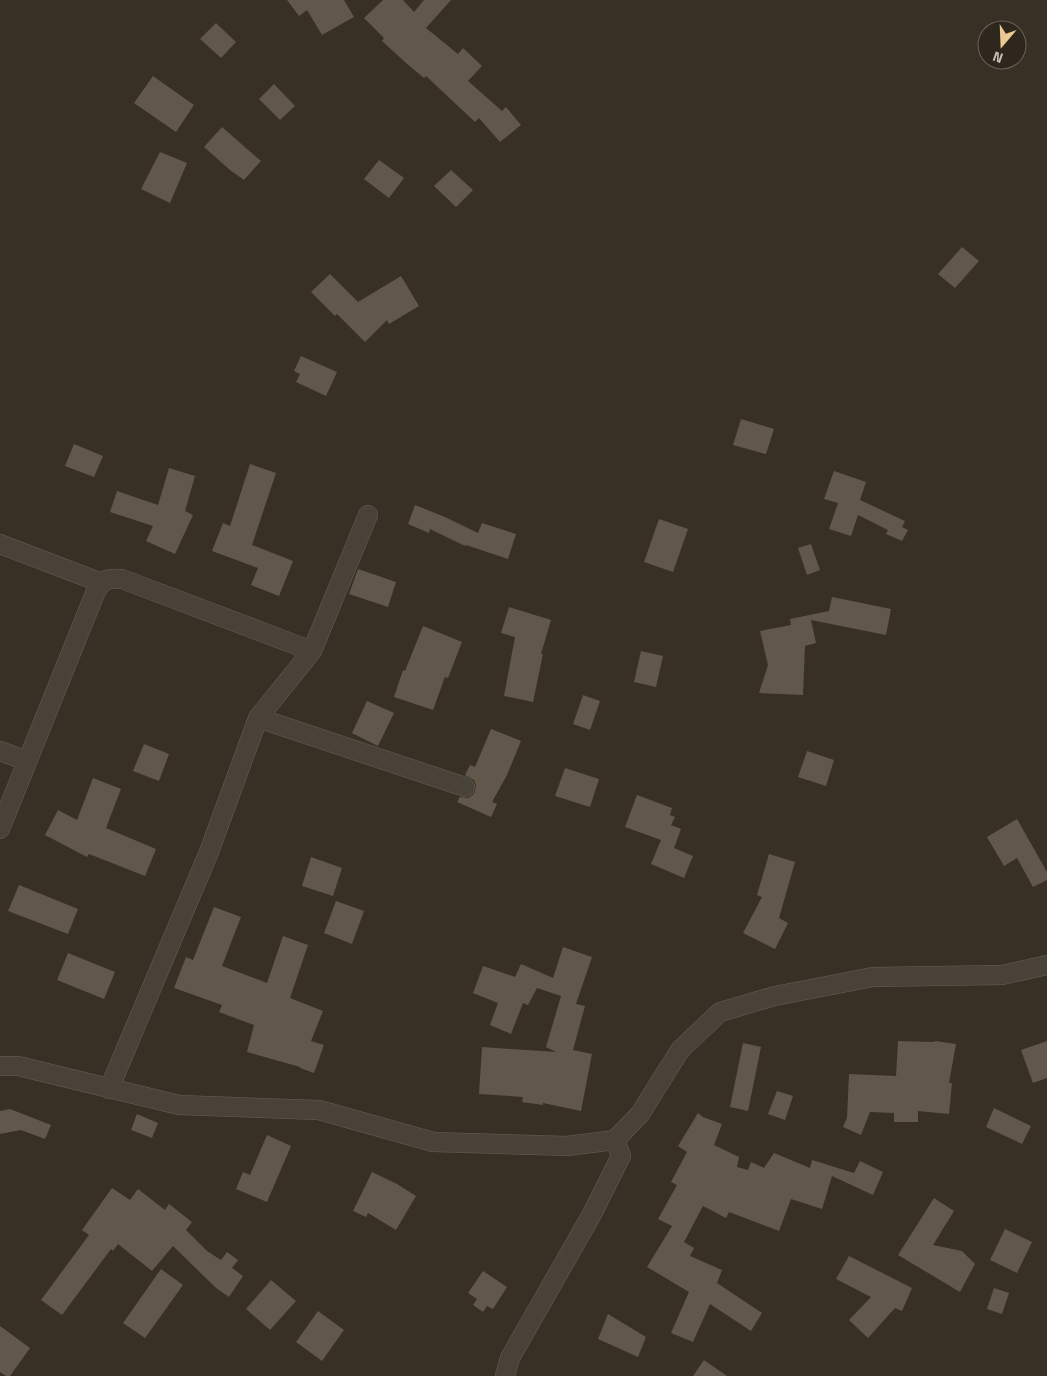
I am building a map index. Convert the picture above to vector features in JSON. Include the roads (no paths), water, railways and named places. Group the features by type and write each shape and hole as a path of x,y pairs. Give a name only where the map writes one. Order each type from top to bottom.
{"street":[{"path":"109,1089 209,852 258,718 312,651 368,515"},
{"path":"0,544 102,583"},
{"path":"0,829 96,591 102,583 110,578 122,579 312,651"},
{"path":"258,718 465,787"},
{"path":"0,751 27,761"},
{"path":"0,1066 18,1066 179,1105 319,1110 433,1142 567,1146 614,1140 640,1114 680,1050 720,1012 775,996 873,978 1002,976 1047,965"},
{"path":"505,1376 510,1358 592,1214 621,1156 614,1140"}]}
